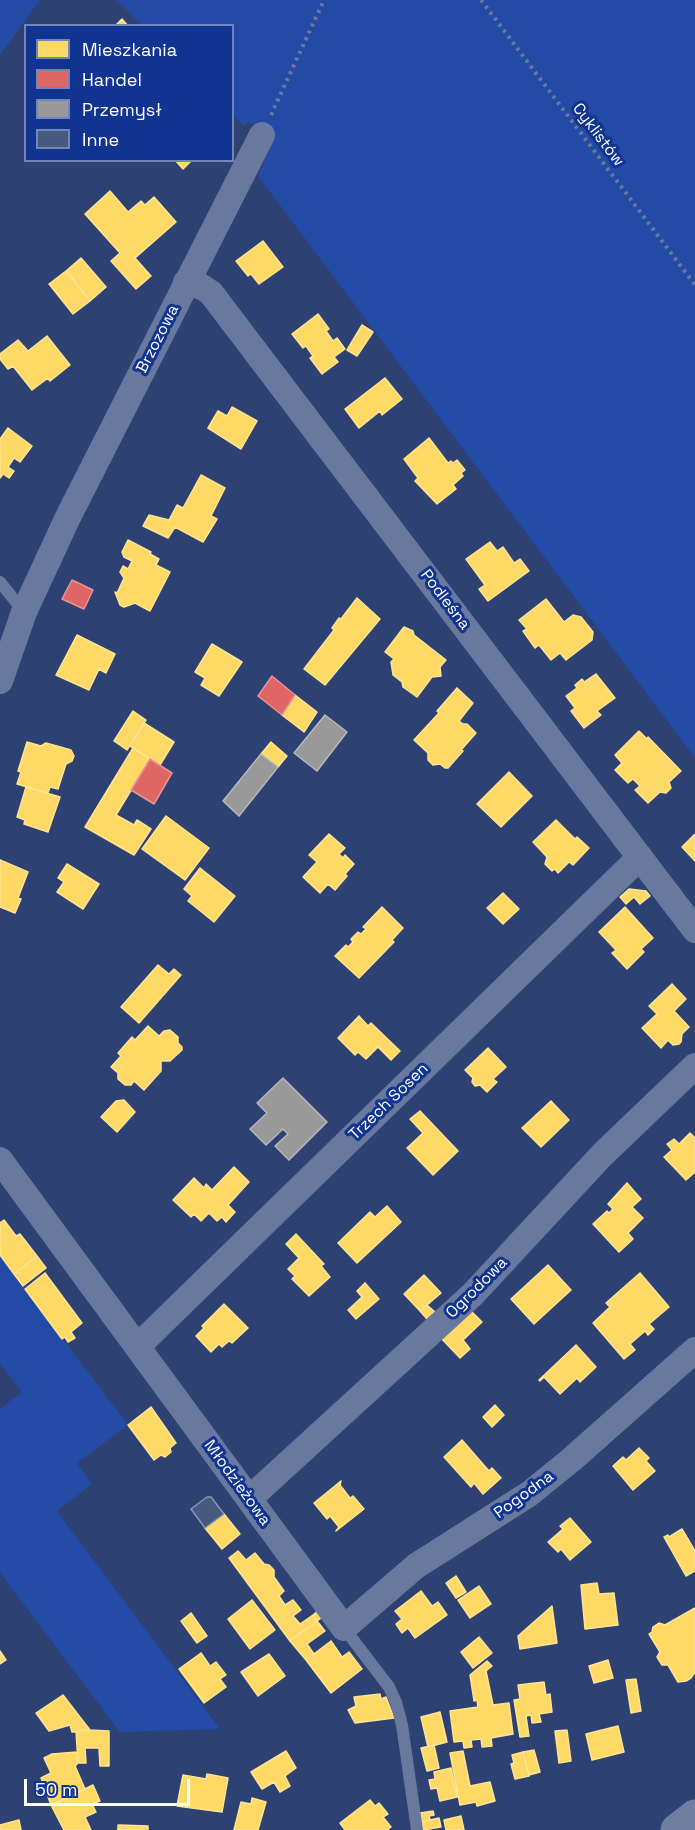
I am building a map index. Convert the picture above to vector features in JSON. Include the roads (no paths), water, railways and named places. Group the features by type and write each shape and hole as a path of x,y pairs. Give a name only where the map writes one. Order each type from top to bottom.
{"street":[{"name":"Brzozowa","path":"0,681 24,612 68,517 261,135"},
{"name":"Podleśna","path":"186,282 202,286 211,293 695,930"},
{"name":"Trzech Sosen","path":"138,1346 640,857"},
{"name":"Ogrodowa","path":"249,1499 473,1294 602,1155 695,1066"},
{"name":"Młodzieżowa","path":"0,1160 344,1628"},
{"name":"Pogodna","path":"344,1628 416,1566 529,1494 571,1460 695,1350"},
{"path":"677,1830 695,1816"}],"lane":[{"path":"0,582 24,612"},
{"name":"Młodzieżowa","path":"344,1628 389,1687 396,1702 402,1725 417,1830"}]}
